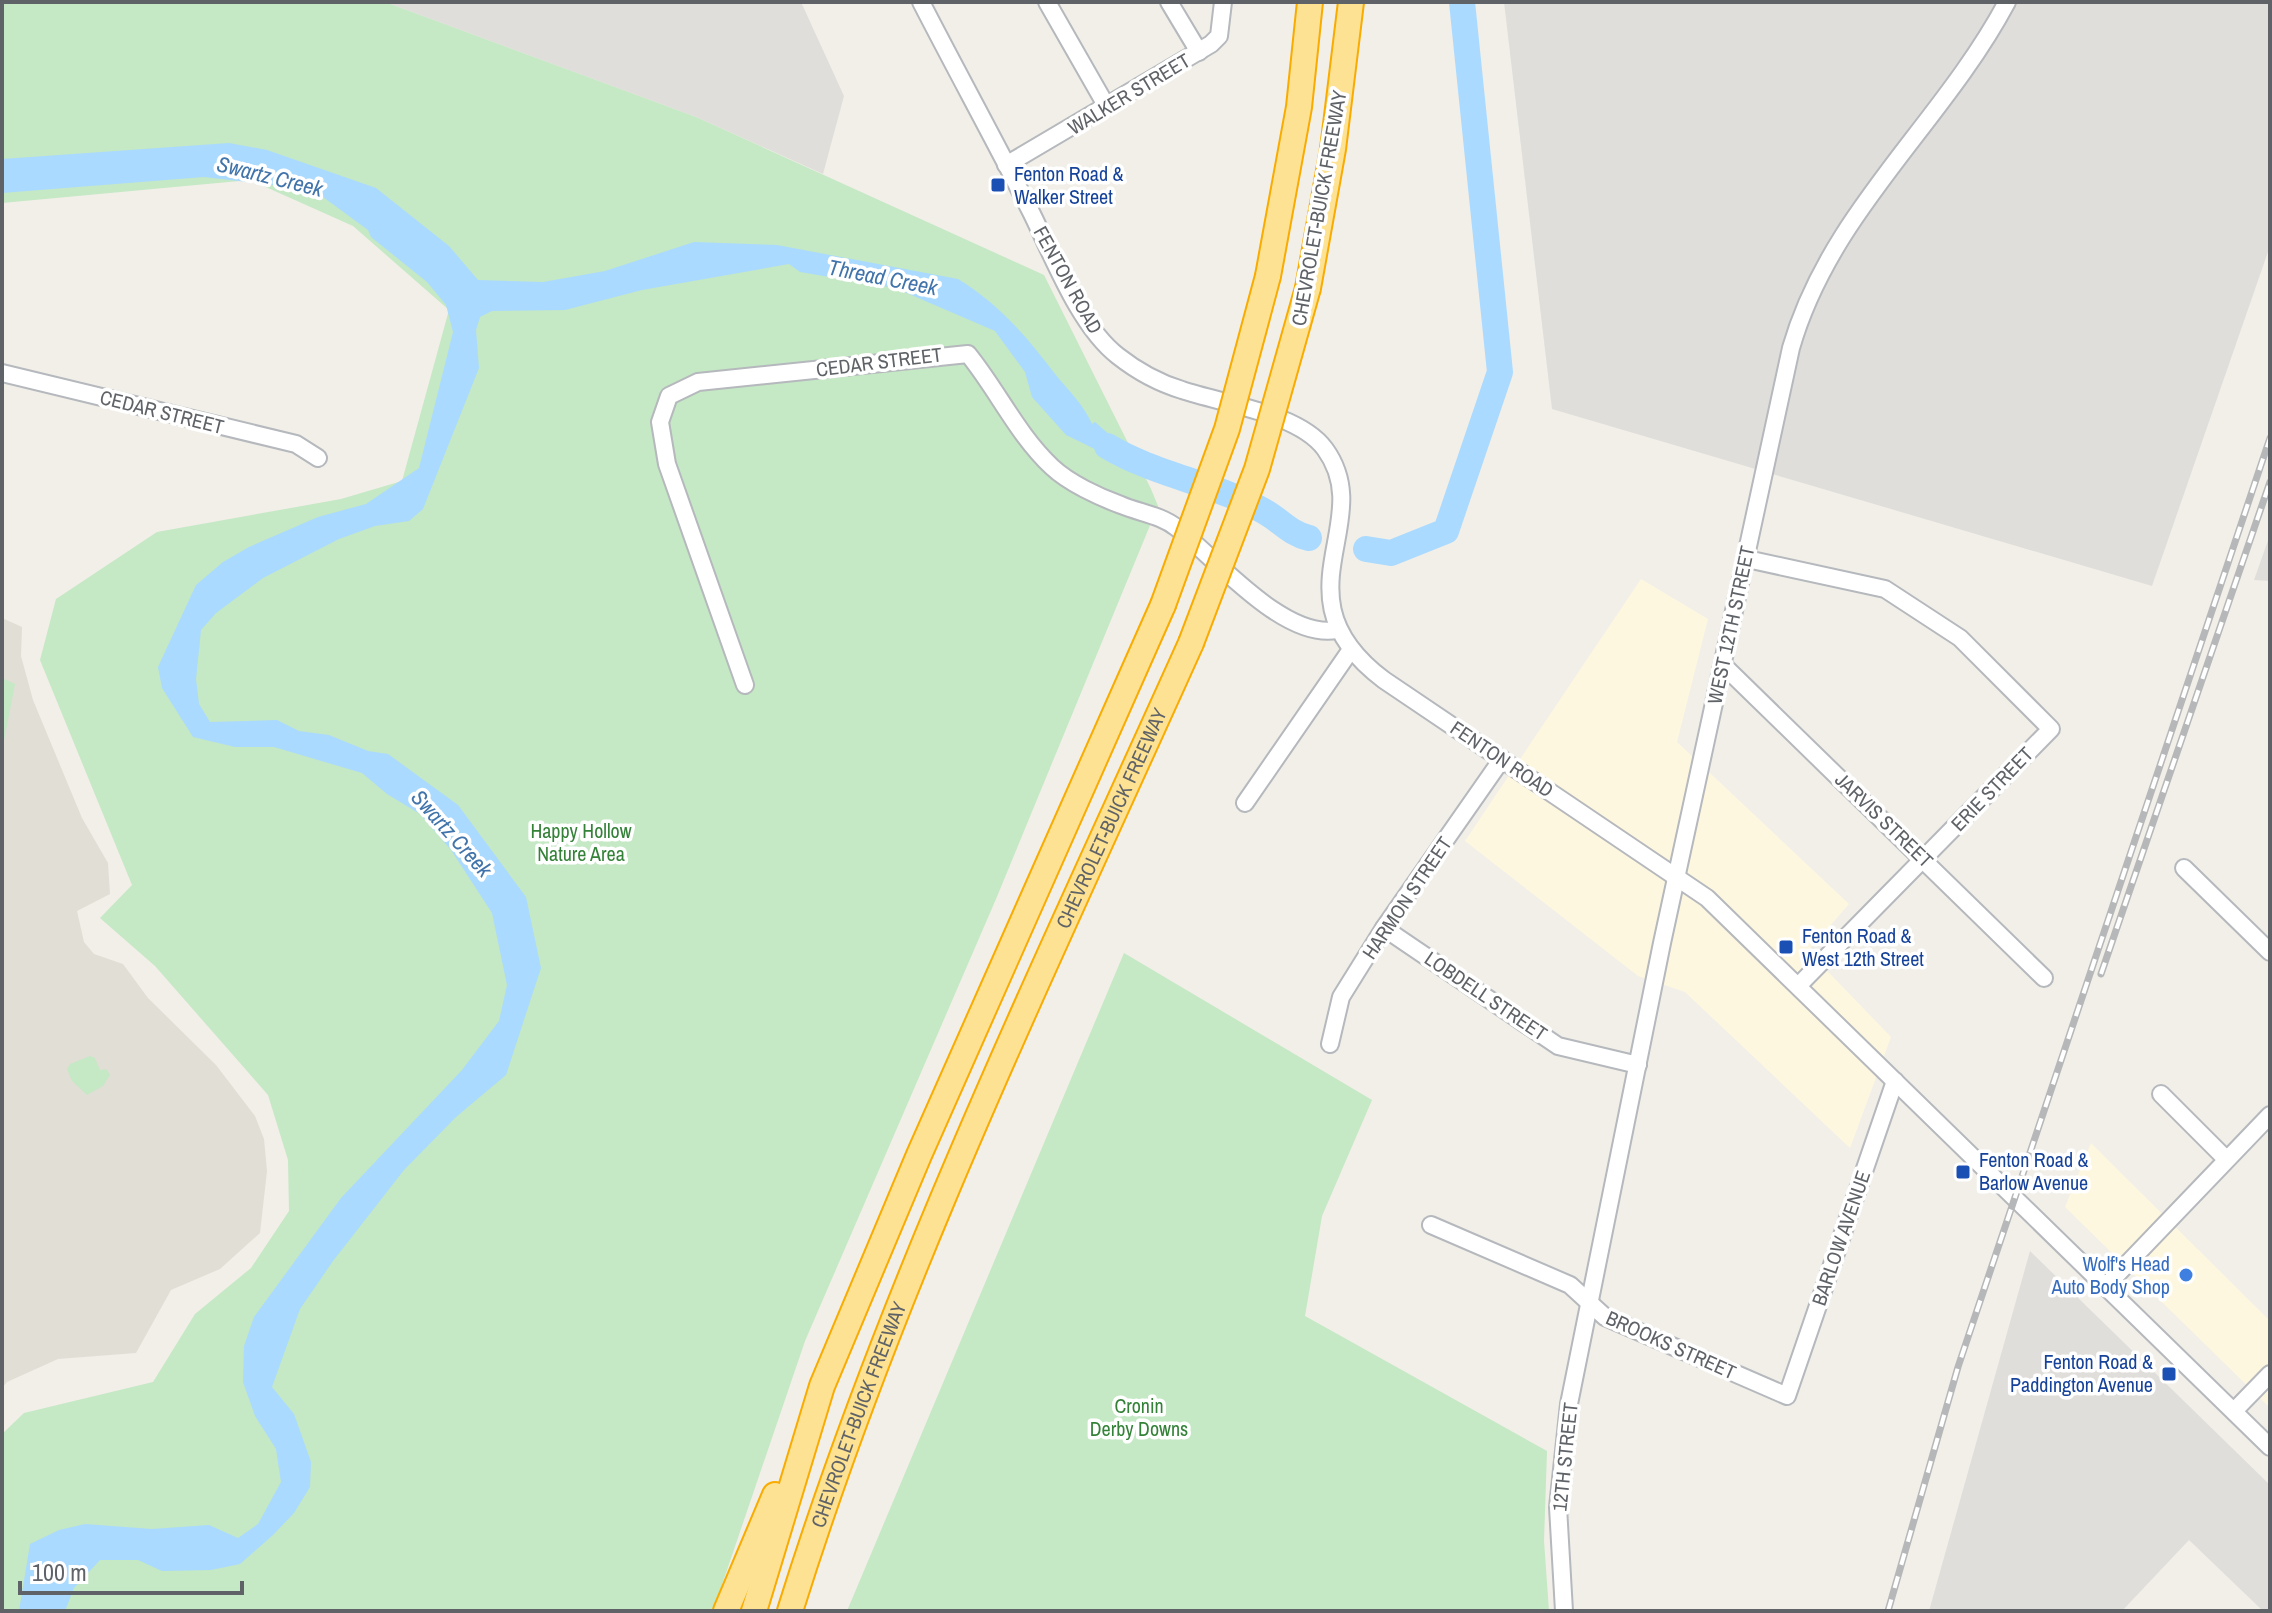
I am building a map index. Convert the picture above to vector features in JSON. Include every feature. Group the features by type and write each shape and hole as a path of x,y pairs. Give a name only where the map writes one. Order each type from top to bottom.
{"highway":[{"name":"CHEVROLET-BUICK FREEWAY","path":"754,1611 822,1386 919,1155 1163,605 1227,429 1268,276 1299,107 1310,2"},
{"name":"CHEVROLET-BUICK FREEWAY","path":"790,1611 822,1509 900,1301 1191,643 1257,469 1308,288 1333,149 1351,2"},
{"path":"726,1611 822,1386"}],"street":[{"name":"FENTON ROAD","path":"921,2 1088,322 1115,354 1168,385 1292,423 1323,446 1333,461 1339,482 1330,593 1337,630 1350,651 1384,680 1676,875 1725,913 2270,1447"},
{"path":"1047,2 1107,107"},
{"path":"1169,2 1199,52"},
{"name":"WALKER STREET","path":"1006,165 1199,52 1219,36 1223,2"},
{"name":"WEST 12TH STREET","path":"1590,1304 1676,875 1781,393 1811,288 1853,215 1966,70 2007,2"},
{"name":"CEDAR STREET","path":"745,685 667,464 660,422 669,396 698,382 904,362 950,354 968,354 1023,437 1054,469 1121,505 1169,522 1244,587 1296,623 1314,630 1337,630"},
{"name":"CEDAR STREET","path":"2,373 296,444 318,458"},
{"name":"ERIE STREET","path":"1747,559 1885,589 1960,638 2051,729 1798,986"},
{"path":"1245,803 1350,651"},
{"name":"JARVIS STREET","path":"1723,665 2044,978"},
{"name":"HARMON STREET","path":"1330,1044 1341,997 1384,928 1502,759"},
{"path":"2184,868 2270,952"},
{"name":"LOBDELL STREET","path":"1384,928 1558,1046 1638,1065"},
{"name":"BARLOW AVENUE","path":"1787,1396 1895,1081"},
{"path":"2161,1094 2226,1159"},
{"path":"2105,1287 2270,1115"},
{"name":"BROOKS STREET","path":"1431,1225 1570,1285 1605,1317 1787,1396"},
{"name":"12TH STREET","path":"1564,1611 1559,1543 1560,1473 1590,1304"},
{"path":"2234,1411 2270,1374"}],"shaded area":[{"path":"385,2 801,2 844,96 823,174 696,117"},
{"path":"1504,2 2270,2 2270,246 2152,586 1552,409"},
{"path":"2270,535 2270,581 2254,580"},
{"path":"1641,579 1708,619 1677,742 1849,904 1808,951 1891,1037 1850,1148 1685,992 1638,976 1465,841"},
{"path":"2,618 22,627 21,656 33,700 82,818 108,863 110,894 77,911 84,942 94,954 123,964 148,998 216,1065 255,1116 264,1139 267,1171 260,1233 220,1269 171,1290 136,1353 58,1359 7,1382 2,1388"},
{"path":"2091,1143 2270,1321 2270,1408 2065,1207"},
{"path":"2030,1251 2270,1485 2270,1611 2263,1611 2189,1540 2122,1611 1929,1611"}],"green space":[{"name":"Happy Hollow Nature Area","path":"2,2 385,2 696,117 1044,275 1151,489 1158,506 996,899 805,1341 713,1611 2,1611 2,1434 24,1413 153,1382 195,1314 251,1268 289,1211 288,1160 268,1095 155,966 100,918 132,885 40,660 56,599 157,532 341,499 402,481 449,310 353,226 250,180 2,203"},
{"path":"2,678 15,684 2,751"},
{"name":"Cronin Derby Downs","path":"1124,953 1372,1100 1322,1216 1305,1316 1547,1451 1544,1541 1549,1611 847,1611"},
{"path":"90,1056 95,1058 100,1070 106,1069 110,1075 103,1086 87,1095 72,1081 67,1069 70,1064"}],"water":[{"name":"Swartz Creek","path":"229,143 267,150 376,188 449,246 478,280 543,282 605,271 694,242 777,245 958,279 1011,322 1075,398 1092,424 1095,422 1121,445 1130,447 1142,472 1066,435 1032,397 1025,372 995,331 895,288 800,272 789,264 642,290 565,310 492,311 480,317 476,330 479,368 423,509 409,521 375,526 339,539 263,578 216,613 201,630 196,679 199,704 210,722 277,720 299,731 329,735 368,751 388,754 458,805 526,897 541,968 506,1075 456,1117 404,1170 300,1309 272,1387 294,1414 311,1462 310,1487 294,1513 240,1564 211,1570 162,1571 138,1560 100,1560 74,1588 65,1611 19,1611 30,1544 59,1530 85,1524 152,1529 209,1525 238,1538 258,1524 281,1482 276,1449 255,1416 243,1382 244,1346 254,1317 341,1198 462,1070 499,1021 507,985 492,913 451,850 420,814 387,794 362,773 274,747 235,747 193,737 162,688 158,667 196,585 223,562 249,547 318,517 366,504 419,468 453,332 446,305 427,282 371,237 368,230 323,197 281,186 204,177 2,193 2,159"}],"waterway":[{"name":"Thread Creek","path":"1366,549 1391,553 1446,531 1500,372 1462,2"},
{"name":"Thread Creek","path":"1107,446 1146,465 1248,503 1309,538"}],"railway":[{"path":"1888,1611 1958,1367 2270,438"},
{"path":"2101,974 2270,482"}],"place":[{"name":"Fenton Road & Walker Street","path":"998,185"},
{"name":"Fenton Road & West 12th Street","path":"1786,947"},
{"name":"Fenton Road & Barlow Avenue","path":"1963,1172"},
{"name":"Wolf's Head Auto Body Shop","path":"2186,1275"},
{"name":"Fenton Road & Paddington Avenue","path":"2169,1374"}]}
